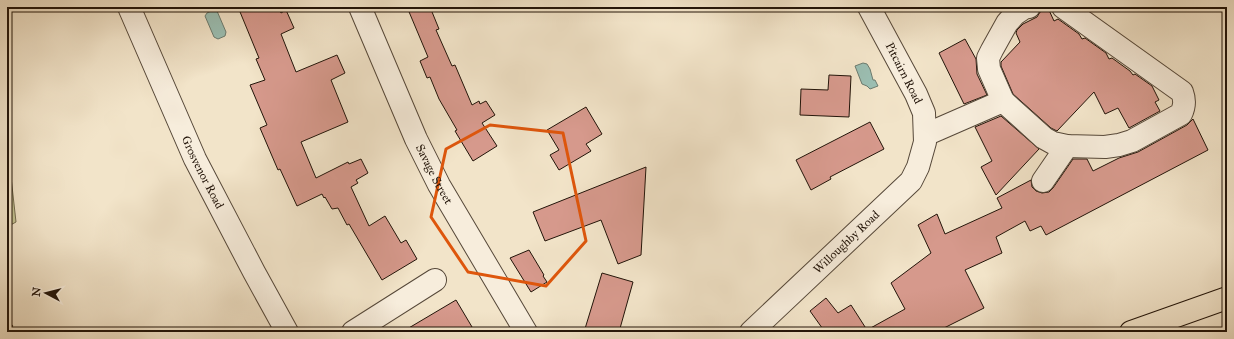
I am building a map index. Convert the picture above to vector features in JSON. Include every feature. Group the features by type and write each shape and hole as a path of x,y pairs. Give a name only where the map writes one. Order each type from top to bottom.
{"highway":[{"path":"1131,332 1227,298"}],"street":[{"name":"Grosvenor Road","path":"129,7 194,159 287,332"},
{"name":"Savage Street","path":"360,7 419,146 439,185 526,332"},
{"name":"Pitcairn Road","path":"869,7 916,94 924,113 925,139"},
{"path":"1029,7 1024,8 1015,14 1007,23 988,58 989,69 1002,101 1044,138 1053,143 1067,146 1105,147 1120,145 1132,141 1181,114 1184,108 1182,92 1062,7"},
{"path":"925,139 1002,101"},
{"name":"Willoughby Road","path":"751,332 911,181 918,167 925,139"},
{"path":"1043,181 1067,146"},
{"path":"353,332 435,280"}],"path":[{"path":"7,321 17,332"}],"highlighted area":[{"path":"490,125 563,133 586,241 546,286 468,272 431,217 446,149"}],"shaded area":[{"path":"7,141 16,222 7,227"}],"water":[{"path":"213,10 217,11 226,32 225,36 218,39 214,37 205,16"},
{"path":"863,63 867,64 873,80 875,80 878,86 870,89 862,84 855,66"}],"building":[{"path":"238,7 278,7 281,13 286,10 294,28 281,34 296,72 337,55 345,73 331,80 348,122 301,142 316,178 348,162 349,164 361,159 368,173 356,180 358,183 351,187 369,226 385,216 401,243 406,240 417,259 382,280 338,208 332,209 322,194 297,206 280,169 278,170 260,128 267,125 250,85 265,80 256,59 259,58"},
{"path":"407,7 430,7 439,29 436,30 452,66 455,65 472,105 479,101 480,104 486,101 495,115 482,123 497,146 473,161 455,131 457,130 439,99 430,77 427,78 420,61 428,57"},
{"path":"1048,8 1054,21 1058,19 1079,34 1082,39 1085,38 1106,53 1109,59 1112,58 1130,71 1133,75 1135,74 1152,86 1159,100 1155,102 1160,111 1129,128 1118,108 1105,114 1094,92 1057,131 1051,128 1013,94 1001,66 1001,62 1020,42 1016,33 1017,30 1023,24 1037,17 1040,12"},
{"path":"965,39 976,59 977,74 987,95 964,104 939,53"},
{"path":"829,75 851,76 849,117 800,115 801,89 828,90"},
{"path":"586,107 602,134 586,144 591,151 559,170 550,155 559,150 547,130"},
{"path":"1001,116 1039,149 996,195 981,167 992,161 975,127"},
{"path":"1193,119 1208,150 1046,235 1041,226 1030,231 1025,221 996,237 1002,253 965,270 984,308 936,332 825,332 810,311 826,298 838,313 851,305 867,330 905,309 891,283 931,253 918,225 937,214 945,234 1002,208 997,198 1031,180 1032,187 1036,191 1042,193 1049,192 1073,159 1087,159 1093,171 1119,158 1138,152 1187,125"},
{"path":"870,122 884,149 830,177 831,179 811,190 796,160"},
{"path":"646,167 641,255 618,264 601,220 545,241 533,212"},
{"path":"529,250 547,282 531,292 510,258"},
{"path":"602,273 633,282 619,332 584,332"},
{"path":"456,300 475,332 402,332"}]}
